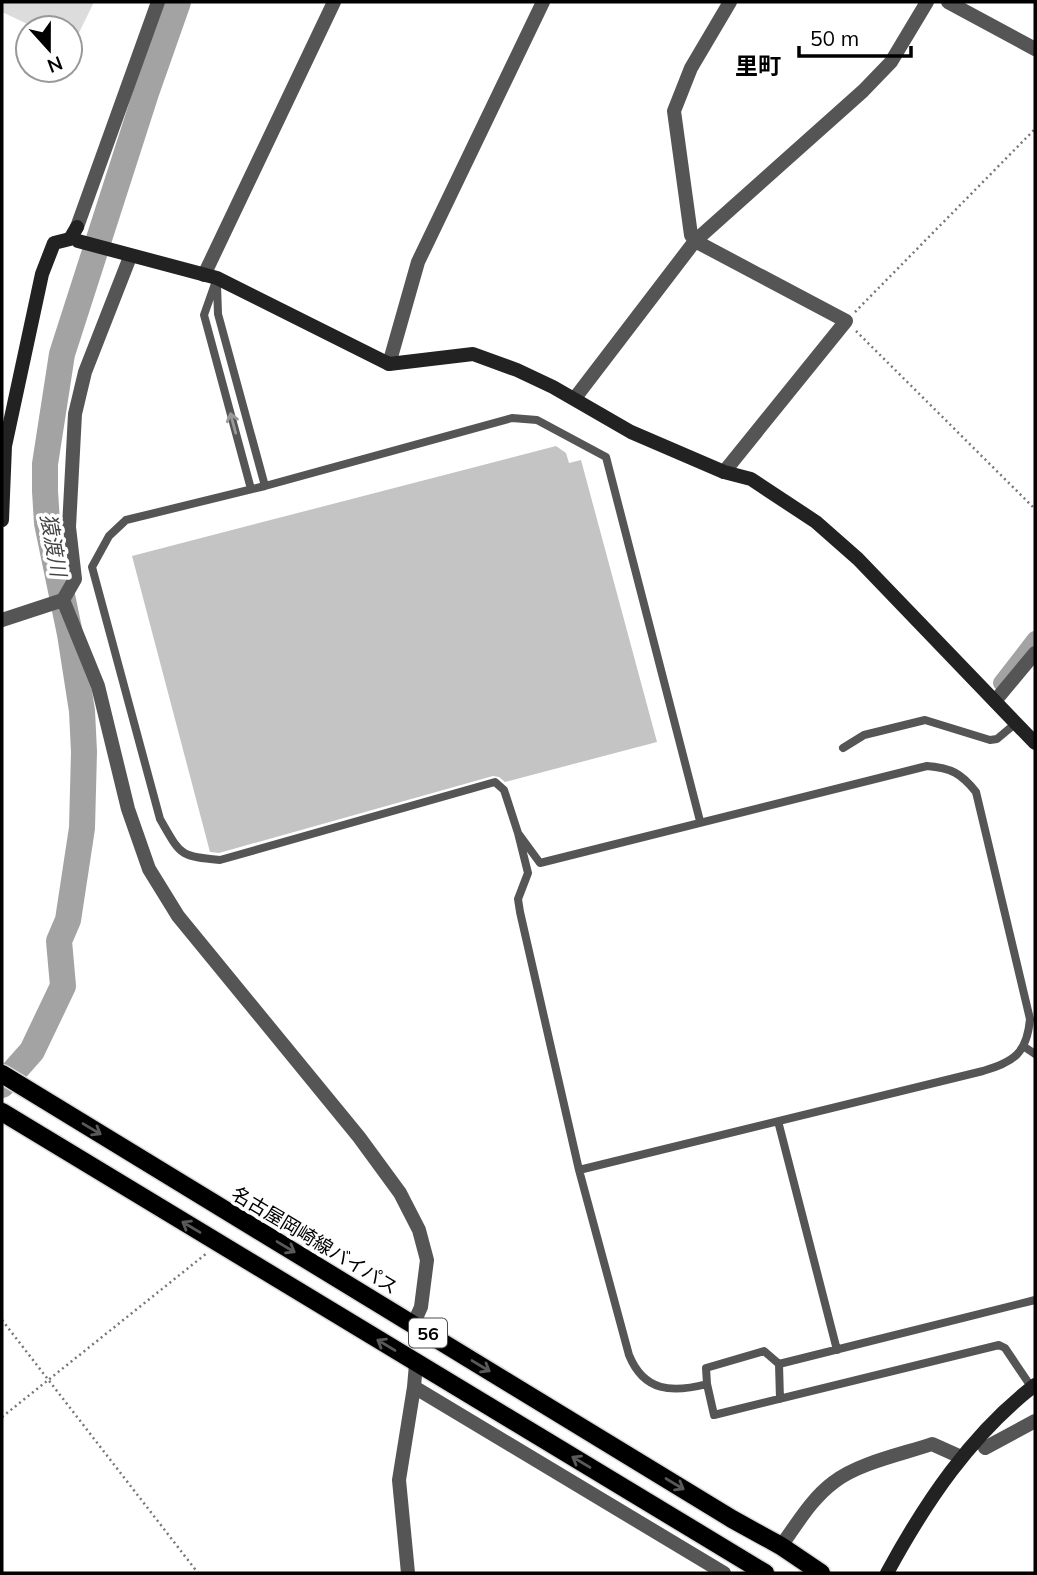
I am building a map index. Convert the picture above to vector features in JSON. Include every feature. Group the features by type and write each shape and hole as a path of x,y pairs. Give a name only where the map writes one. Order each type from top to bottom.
{"main road":[{"name":"名古屋岡崎線バイパス","path":"2,1074 732,1519 781,1546 821,1573"},
{"name":"56","path":"2,1112 765,1573"}],"street":[{"path":"75,236 158,2"},
{"path":"210,277 334,2"},
{"path":"389,364 418,262 543,2"},
{"path":"724,471 846,321 695,241 691,235 674,111 691,68 730,2"},
{"path":"575,398 695,241 863,91 891,62 927,2"},
{"path":"948,2 1035,49"},
{"path":"2,520 5,446 41,274 54,243 75,236 130,257 210,277 389,364 473,354 517,370 575,398 631,432 724,471 751,479 816,522 858,559 1035,743"},
{"path":"2,620 63,600 75,579 69,527 75,414 85,372 130,257"},
{"path":"63,600 98,686 128,809 149,869 178,916 359,1137 400,1193 419,1230 427,1259 421,1307 413,1325"},
{"path":"995,701 1035,653"},
{"path":"408,1573 399,1480 416,1363"},
{"path":"414,1387 724,1573"},
{"path":"887,1573 961,1457 985,1429 1034,1387"},
{"path":"985,1448 1035,1421"},
{"path":"781,1546 812,1503 835,1480 865,1466 932,1444 961,1457"}],"lane":[{"path":"210,277 265,486"},
{"path":"210,277 204,315 251,489"},
{"path":"700,821 606,457 537,420 512,418 265,486 126,520 110,536 92,567 160,819 180,852 195,858 220,859 495,782 503,790 528,873 518,899 520,912 579,1170 634,1367 650,1383 670,1390 707,1384"},
{"path":"843,748 864,735 925,720 990,740 997,739 1016,723"},
{"path":"518,833 540,863 927,766 944,767 967,780 976,792 1030,1018 1029,1031 1017,1056 992,1068 579,1170"},
{"path":"1023,1046 1035,1054"},
{"path":"778,1121 837,1350"},
{"path":"779,1364 1035,1300"},
{"path":"780,1399 779,1364 764,1351 706,1368 714,1415 780,1399 999,1345 1005,1348 1034,1387"}],"path":[{"path":"1035,129 846,321 1035,509"},
{"path":"2,1417 218,1244"},
{"path":"2,1320 198,1573"}],"shaded area":[{"path":"2,2 94,2 84,22 84,14 14,14 14,18 2,12"}],"building":[{"path":"556,446 566,453 569,463 581,460 657,742 505,782 493,776 219,853 210,852 132,556"}],"waterway":[{"name":"猿渡川","path":"2,1085 32,1051 63,986 59,941 68,920 82,828 82,711 70,634 47,523 45,491 45,464 62,354 178,2"},
{"path":"1001,683 1035,639"}],"district":[{"name":"里町","path":"758,65"}]}
